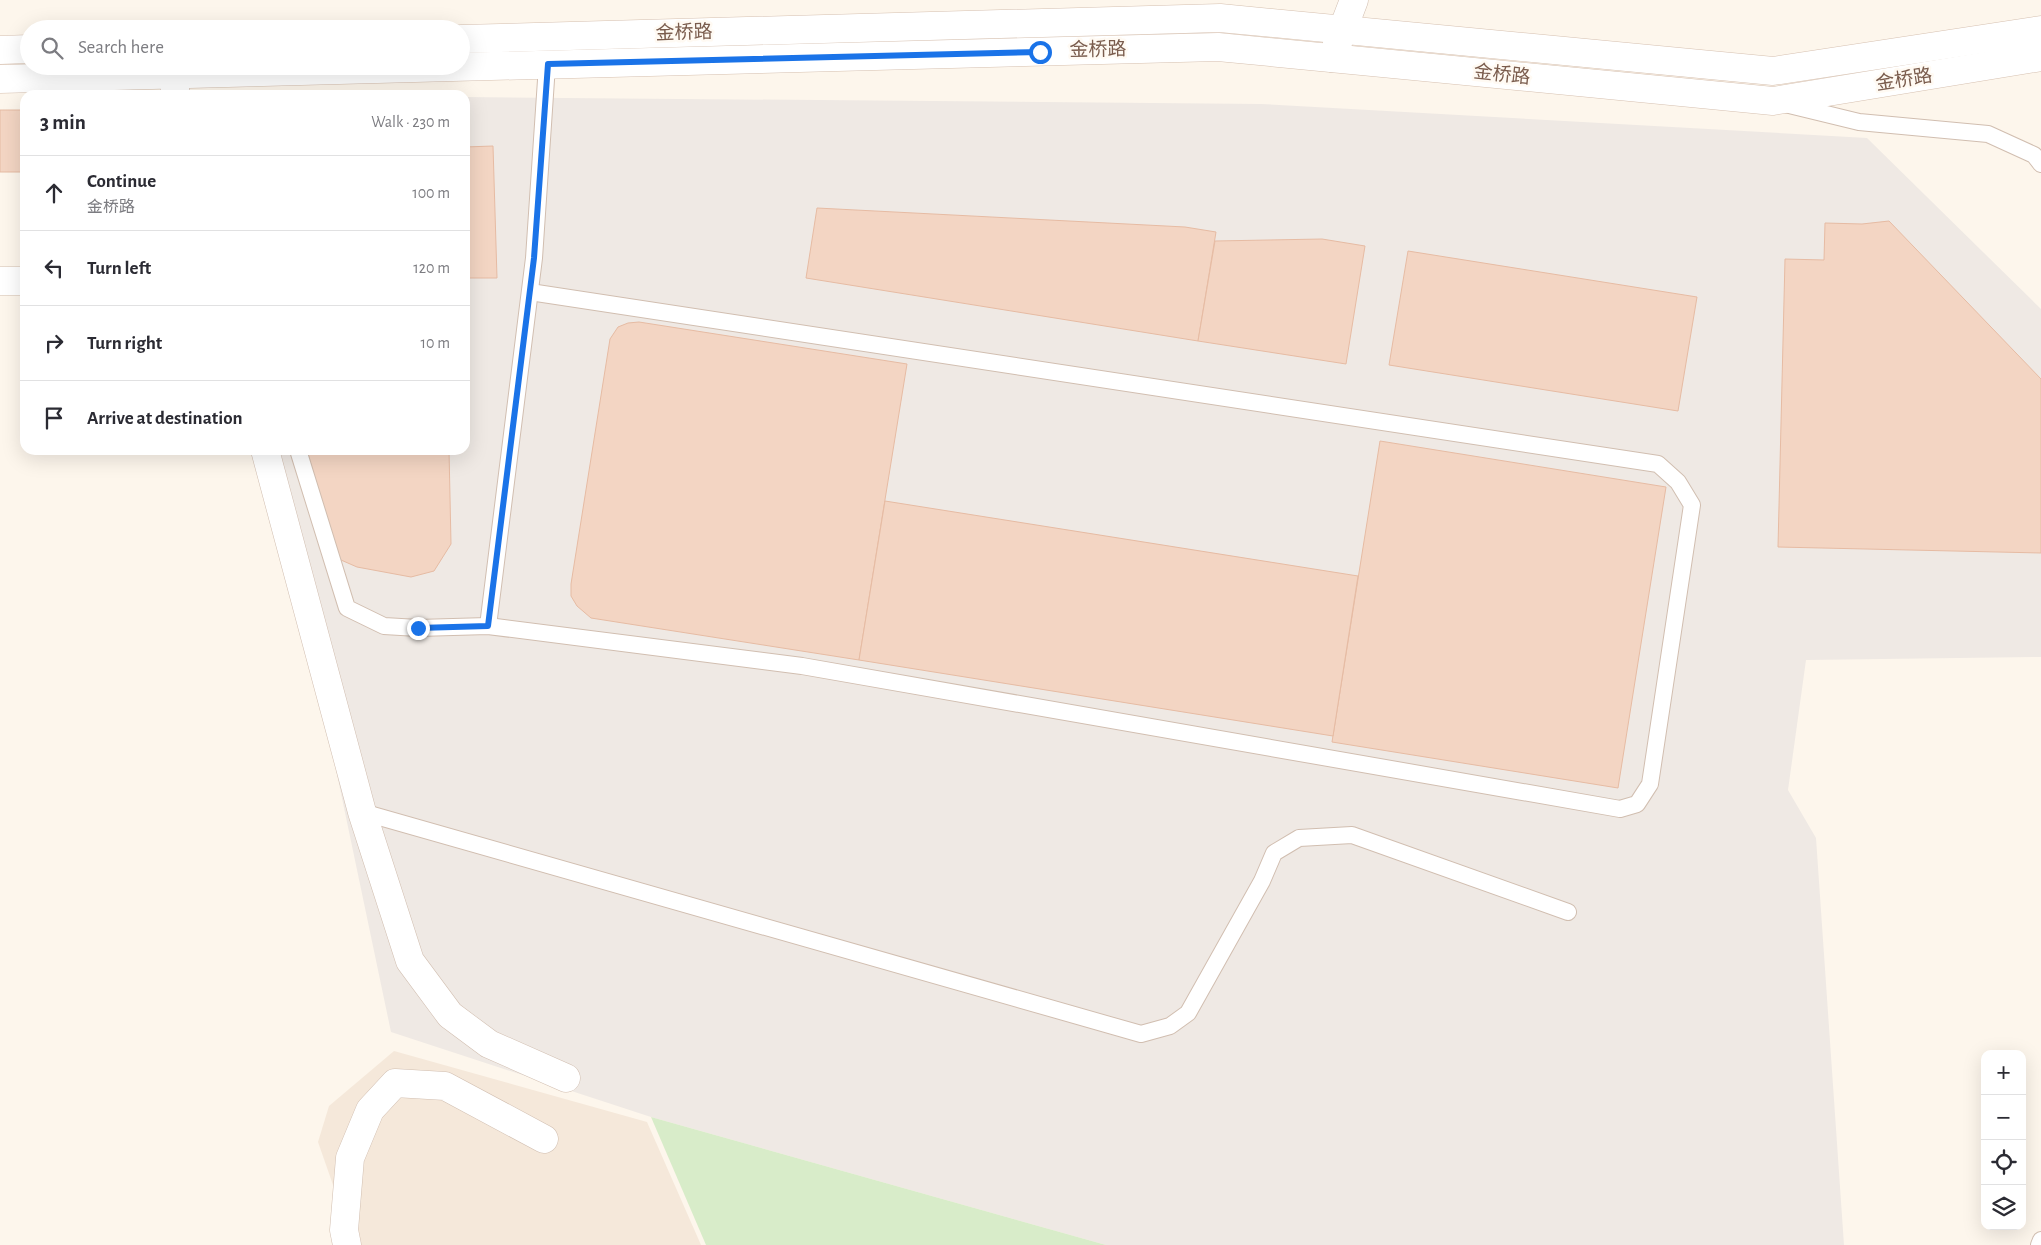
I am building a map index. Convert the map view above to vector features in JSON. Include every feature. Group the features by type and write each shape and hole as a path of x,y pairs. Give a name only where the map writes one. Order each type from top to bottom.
{"main road":[{"path":"1332,58 1354,0"},
{"name":"金桥路","path":"470,39 1220,18 1773,71 2041,30"},
{"name":"金桥路","path":"470,67 1218,47 1773,101 2041,57"},
{"path":"0,50 20,49"},
{"name":"金桥路","path":"0,79 173,78 253,75"},
{"path":"0,281 20,281"},
{"path":"266,455 362,812 410,961 450,1015 489,1044 566,1078"},
{"path":"347,1245 344,1230 350,1158 370,1110 396,1083 445,1086 544,1139"}],"lane":[{"path":"488,626 534,258 548,64"},
{"path":"1773,101 1859,122 1988,134 2034,156 2041,164"},
{"path":"300,455 347,608 384,626 418,628 488,626 802,666 1620,809 1637,804 1650,784 1692,505 1678,482 1658,464 530,292"},
{"path":"362,812 1141,1034 1170,1026 1188,1013 1262,881 1274,852 1299,838 1352,835 1568,912"},
{"path":"2039,1245 2041,1240"}],"shaded area":[{"path":"470,97 1261,104 1867,138 2041,309 2041,657 1806,660 1788,790 1816,838 1844,1245 1106,1245 651,1117 391,1032 270,455 470,455"},
{"path":"394,1051 647,1122 701,1245 354,1245 318,1142 329,1106"}],"green space":[{"path":"651,1117 1106,1245 706,1245"}],"building":[{"path":"0,110 20,110 20,172 0,172"},
{"path":"493,146 497,278 470,278 470,147"},
{"path":"817,208 1185,227 1216,232 1198,341 806,278"},
{"path":"1889,221 2041,379 2041,553 1778,547 1785,259 1824,260 1825,223 1862,224"},
{"path":"1322,239 1365,246 1346,364 1198,341 1215,241"},
{"path":"1408,251 1697,297 1678,411 1389,365"},
{"path":"639,322 907,364 859,660 591,618 577,606 571,596 571,584 610,339 618,327 628,323"},
{"path":"1380,441 1666,487 1618,788 1332,742"},
{"path":"308,455 449,455 451,544 434,571 411,577 357,567 341,560 336,555"},
{"path":"885,501 1358,576 1333,736 859,660"}],"route":[{"path":"418,628 488,626 534,258 548,64 1040,52"}]}
